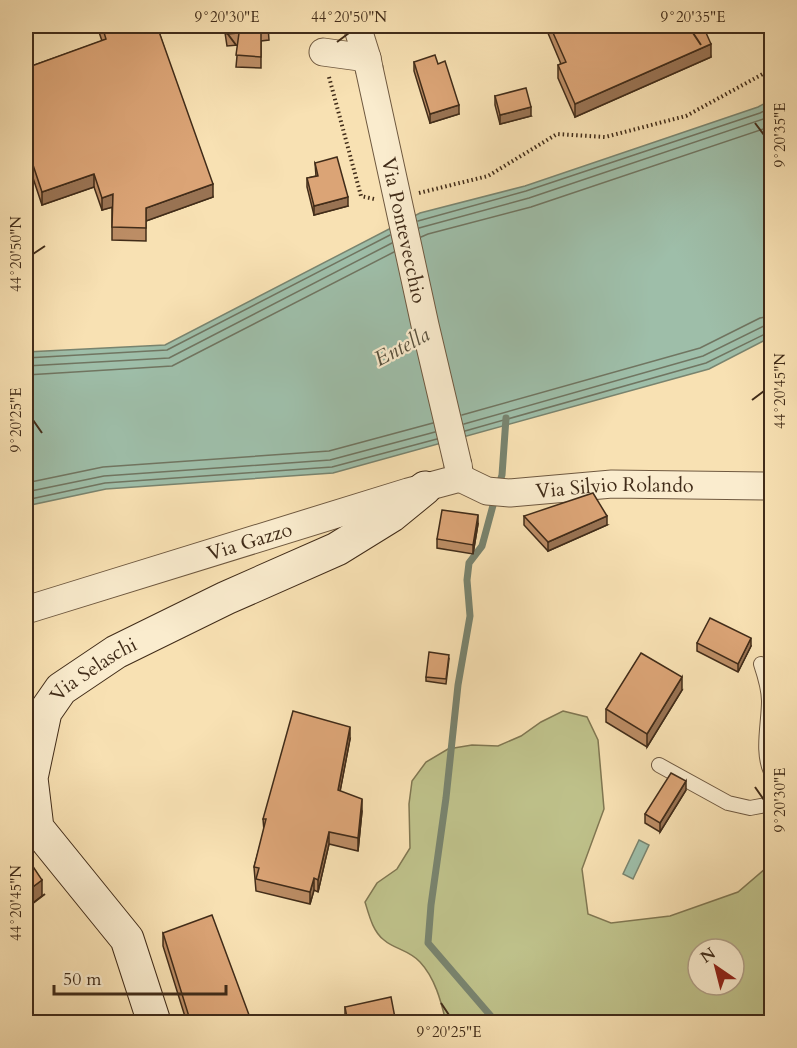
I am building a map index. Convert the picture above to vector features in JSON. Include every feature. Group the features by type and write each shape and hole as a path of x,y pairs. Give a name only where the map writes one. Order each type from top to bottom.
{"street":[{"name":"Via Pontevecchio","path":"357,26 368,63 424,325 459,471"},
{"path":"323,52 368,63"},
{"name":"Via Silvio Rolando","path":"459,471 487,491 510,493 612,484 771,486"},
{"name":"Via Gazzo","path":"26,610 425,488 459,471"},
{"name":"Via Selaschi","path":"153,1023 127,939 37,828 31,778 45,712 61,689 116,652 226,598 338,549 392,514 425,488"}],"lane":[{"path":"761,664 769,700 767,761 771,774"},
{"path":"659,765 728,803 750,808 771,804"}],"path":[{"path":"323,52 361,196 378,200"},
{"path":"415,194 488,176 557,134 605,137 686,116 771,69"}],"green space":[{"path":"563,711 587,717 598,740 604,809 582,869 588,914 611,923 670,916 738,892 765,869 771,857 771,1022 446,1022 430,975 416,958 380,937 372,923 365,902 377,883 397,869 410,848 409,804 412,781 426,762 448,749 472,745 498,746 521,736 541,722"}],"water":[{"name":"Entella","path":"771,100 771,337 709,369 333,473 106,489 26,506 26,352 165,345 420,213 525,186 758,107"},
{"path":"639,840 649,845 633,879 623,874"}],"building":[{"path":"102,26 157,26 213,184 146,208 146,228 112,227 113,194 102,198 94,174 42,192 32,162 26,164 26,68 106,39"},
{"path":"226,26 268,26 269,29 261,30 261,57 236,55 239,33 227,34"},
{"path":"550,26 703,26 711,44 575,104 558,65 566,62"},
{"path":"435,55 438,64 445,61 459,105 430,114 414,62"},
{"path":"526,88 531,107 500,115 495,96"},
{"path":"337,157 348,197 314,206 307,178 318,176 315,163"},
{"path":"593,493 607,516 548,542 524,516"},
{"path":"442,510 478,515 473,545 437,539"},
{"path":"710,618 751,638 738,664 697,643"},
{"path":"429,652 449,655 446,679 426,677"},
{"path":"641,653 682,677 647,734 606,709"},
{"path":"293,711 350,727 338,790 362,799 358,838 329,832 318,880 314,878 310,892 256,879 259,868 254,867 266,819 263,819"},
{"path":"671,773 686,781 660,823 645,814"},
{"path":"26,856 42,880 26,892"},
{"path":"212,915 252,1023 191,1023 163,933"},
{"path":"391,997 396,1023 348,1023 345,1007"}],"waterway":[{"path":"498,487 502,475 506,418"},
{"path":"495,498 482,546 469,563 467,580 470,616 458,685 428,943 496,1022"}]}
